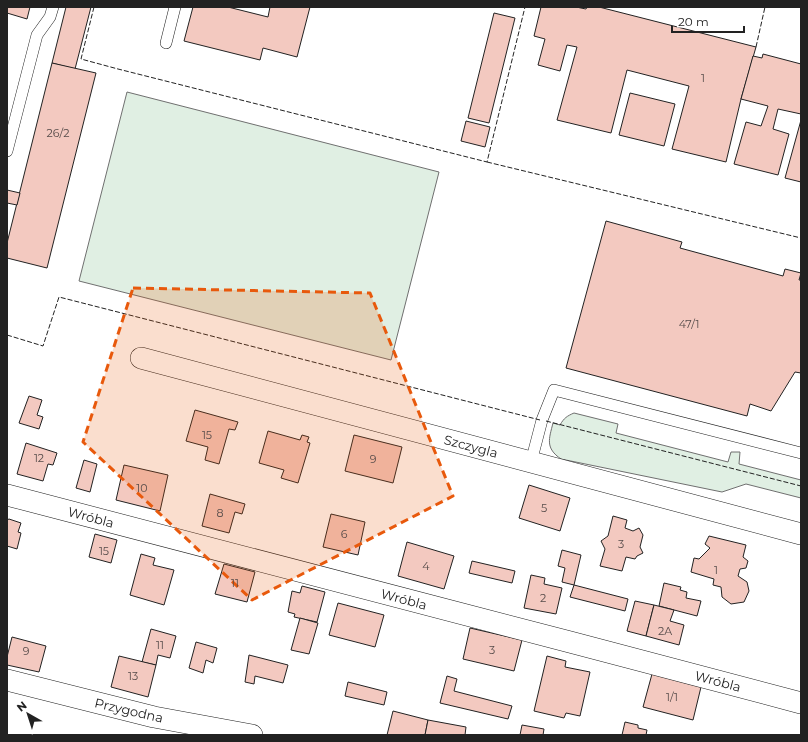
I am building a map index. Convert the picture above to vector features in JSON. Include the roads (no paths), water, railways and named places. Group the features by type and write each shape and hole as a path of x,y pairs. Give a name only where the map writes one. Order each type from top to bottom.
{"street":[{"name":"Szczygla","path":"141,358 801,534"},
{"name":"Wróbla","path":"7,495 801,703"},
{"name":"Przygodna","path":"7,680 154,717 252,735"}],"lane":[{"path":"7,151 10,131 37,35 50,17 53,7"},
{"path":"166,43 175,7"},
{"path":"531,462 542,420 554,390 801,453"}]}
